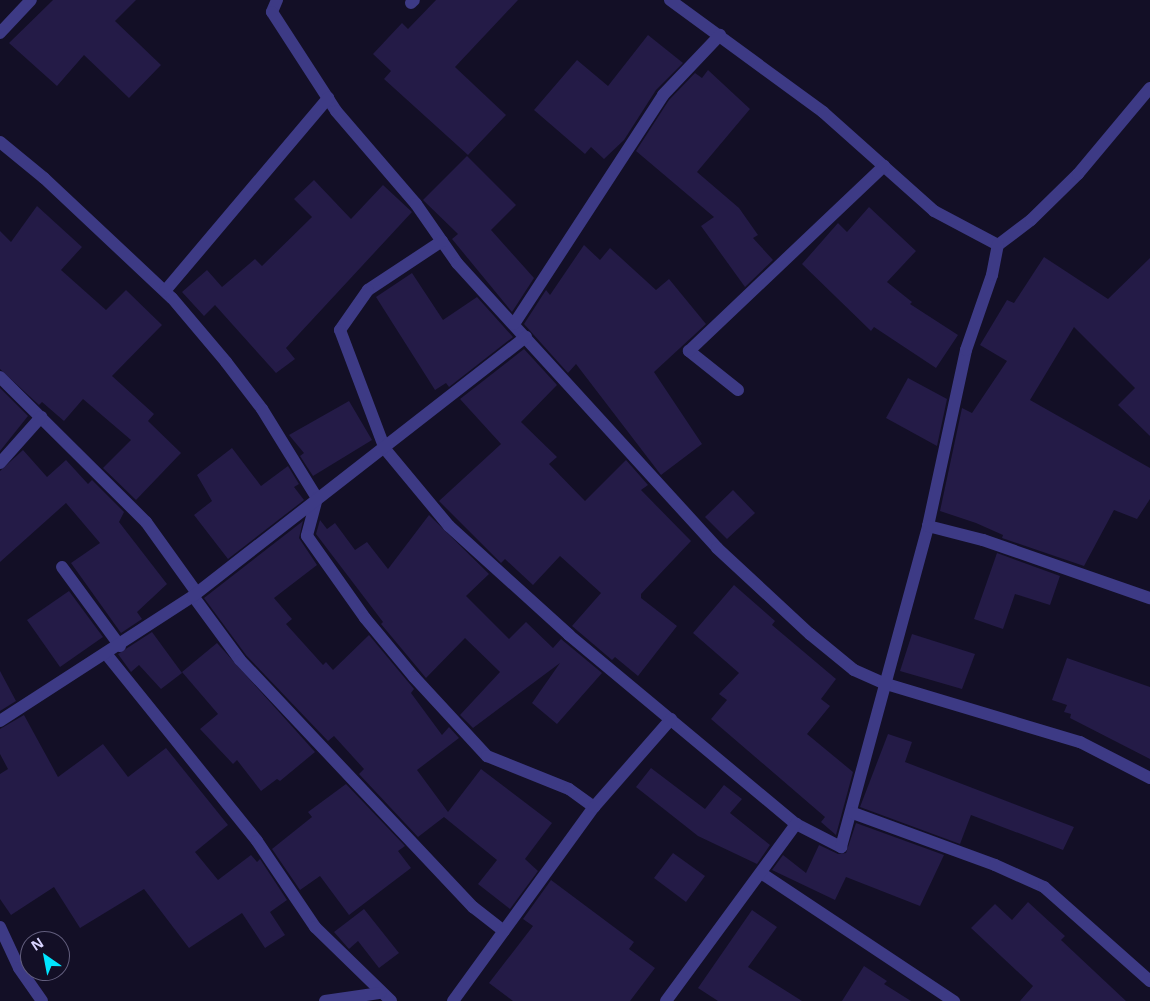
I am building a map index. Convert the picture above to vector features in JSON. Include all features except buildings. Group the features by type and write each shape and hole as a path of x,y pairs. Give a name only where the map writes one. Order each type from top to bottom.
{"street":[{"path":"0,34 31,0"},
{"path":"277,0 272,12 328,98 416,204 442,241 514,324 717,548 817,640 854,670 883,683 1080,742 1150,778"},
{"path":"670,0 823,112 934,211 998,245"},
{"path":"514,324 640,136 663,95 720,35"},
{"path":"442,241 368,290 340,330 385,449 449,526 568,635 796,824 841,846 853,813 883,683 928,526 966,350 992,275 998,245 1031,220 1078,174 1150,88"},
{"path":"165,291 328,98"},
{"path":"0,142 44,178 165,291 262,409 317,498 307,536 365,618 414,677 487,756 569,789 594,807"},
{"path":"738,390 689,351 884,166"},
{"path":"0,721 107,655 195,594 317,498 385,449 526,337"},
{"path":"0,376 146,522 195,594 263,684 473,908 504,931"},
{"path":"0,463 41,417"},
{"path":"928,526 983,540 1150,598"},
{"path":"62,567 120,646"},
{"path":"107,655 257,841 315,927 380,993 391,1001"},
{"path":"453,1001 594,807 671,719"},
{"path":"853,813 995,865 1044,888 1150,981"},
{"path":"666,1001 796,824"},
{"path":"761,872 954,1001"},
{"path":"0,927 19,968 42,1001"},
{"path":"325,1001 380,993"}]}
